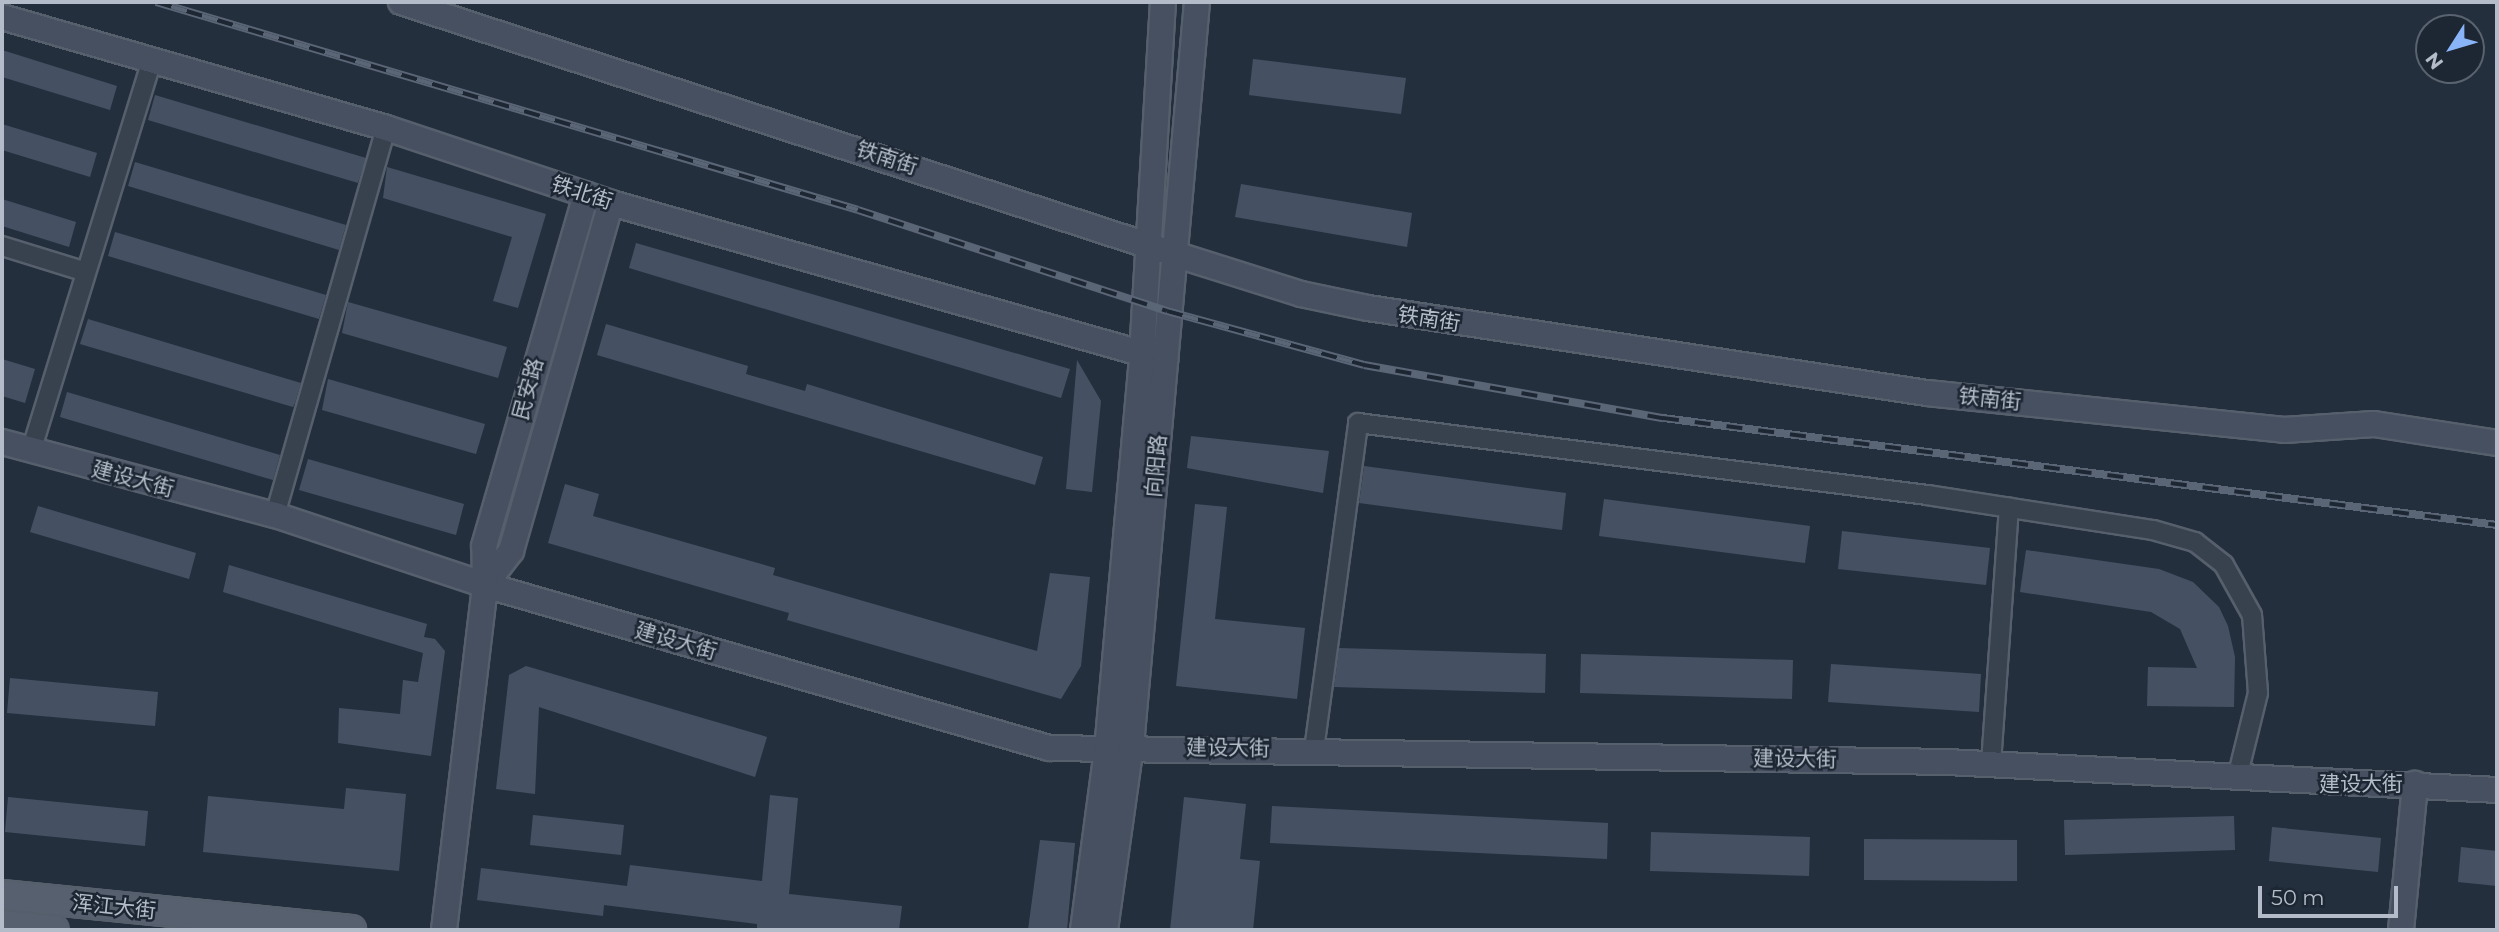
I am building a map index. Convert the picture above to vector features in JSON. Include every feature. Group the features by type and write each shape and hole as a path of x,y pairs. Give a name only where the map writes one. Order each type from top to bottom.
{"main road":[{"name":"浑江大街","path":"2,895 351,930"},
{"name":"浑江大街","path":"2,925 54,930"}],"street":[{"name":"铁南街","path":"401,2 1301,294 1368,308 1927,393 2284,430 2374,424 2497,443"},
{"name":"向阳路","path":"1153,358 1146,243 1163,2"},
{"name":"向阳路","path":"1105,930 1153,358 1171,253 1197,2"},
{"name":"铁北街","path":"2,17 151,63 386,128 611,203 1153,358"},
{"path":"31,451 83,271 151,63"},
{"path":"275,514 386,128"},
{"name":"民安路","path":"444,930 485,585 484,546 586,195"},
{"name":"民安路","path":"485,585 511,551 611,203"},
{"path":"2,246 83,271"},
{"path":"1314,750 1358,423 2009,508 2153,530 2195,542 2224,565 2252,615 2258,693 2238,774"},
{"name":"建设大街","path":"2,442 275,514 485,585 1049,748 1314,750 1991,764 2238,774 2317,785 2415,784 2497,790"},
{"path":"1991,764 2009,508"},
{"name":"向阳路","path":"1083,930 1119,748"},
{"path":"2401,930 2415,784"}],"building":[{"path":"2,50 117,86 110,110 2,77"},
{"path":"1253,59 1406,78 1401,114 1249,95"},
{"path":"155,95 366,158 358,183 148,120"},
{"path":"2,124 97,153 90,177 2,150"},
{"path":"135,162 346,225 339,250 128,186"},
{"path":"387,167 546,214 518,308 493,301 512,237 383,198"},
{"path":"1241,184 1412,213 1407,247 1235,217"},
{"path":"2,199 76,222 69,247 2,226"},
{"path":"115,232 326,295 319,319 108,256"},
{"path":"636,243 1070,369 1061,398 629,268"},
{"path":"348,302 507,347 498,378 342,333"},
{"path":"88,319 301,383 295,403 293,407 80,344"},
{"path":"606,324 748,366 746,374 805,391 807,384 1043,457 1035,485 597,355"},
{"path":"2,359 35,369 25,403 2,396"},
{"path":"1077,360 1101,401 1092,492 1066,489"},
{"path":"328,379 485,424 476,454 322,410"},
{"path":"67,392 280,455 273,480 60,417"},
{"path":"1191,436 1329,451 1323,493 1187,468"},
{"path":"308,459 464,504 456,535 299,490"},
{"path":"1364,466 1566,493 1562,530 1359,503"},
{"path":"565,484 599,494 593,516 775,568 773,575 1037,651 1050,573 1090,577 1081,666 1061,699 787,620 789,613 548,543"},
{"path":"1604,499 1810,526 1805,563 1599,536"},
{"path":"1195,504 1227,507 1215,619 1305,628 1297,699 1176,686"},
{"path":"38,506 196,553 189,579 30,532"},
{"path":"1842,531 1990,548 1986,585 1838,569"},
{"path":"2026,550 2159,569 2193,582 2219,607 2228,626 2235,657 2234,707 2147,706 2148,667 2197,668 2180,629 2151,612 2020,592"},
{"path":"229,565 427,624 424,637 435,639 445,651 431,756 338,743 339,708 400,714 403,680 418,682 423,653 223,592"},
{"path":"1339,648 1546,654 1545,693 1334,687"},
{"path":"1581,654 1793,660 1792,699 1580,693"},
{"path":"1831,664 1981,674 1979,712 1828,702"},
{"path":"526,666 767,737 755,777 539,707 535,794 496,789 509,675"},
{"path":"10,678 158,692 155,726 7,713"},
{"path":"346,788 406,794 399,871 203,852 208,796 344,809"},
{"path":"770,795 798,798 789,894 902,906 899,930 757,930 757,924 604,905 603,916 477,900 481,868 627,886 630,865 762,881"},
{"path":"8,797 148,811 145,846 5,832"},
{"path":"1184,797 1246,804 1240,859 1260,861 1253,930 1170,930"},
{"path":"1272,806 1608,823 1607,859 1270,843"},
{"path":"533,815 624,825 621,855 530,845"},
{"path":"2234,816 2235,850 2065,855 2064,820"},
{"path":"2272,827 2381,838 2378,872 2269,861"},
{"path":"1651,832 1810,837 1809,876 1650,871"},
{"path":"1864,839 2017,840 2017,881 1864,880"},
{"path":"1040,840 1075,843 1067,930 1028,930"},
{"path":"2461,847 2497,851 2497,886 2458,882"}],"railway":[{"path":"156,2 858,210 1167,311 1364,365 1663,418 2497,525"}]}
